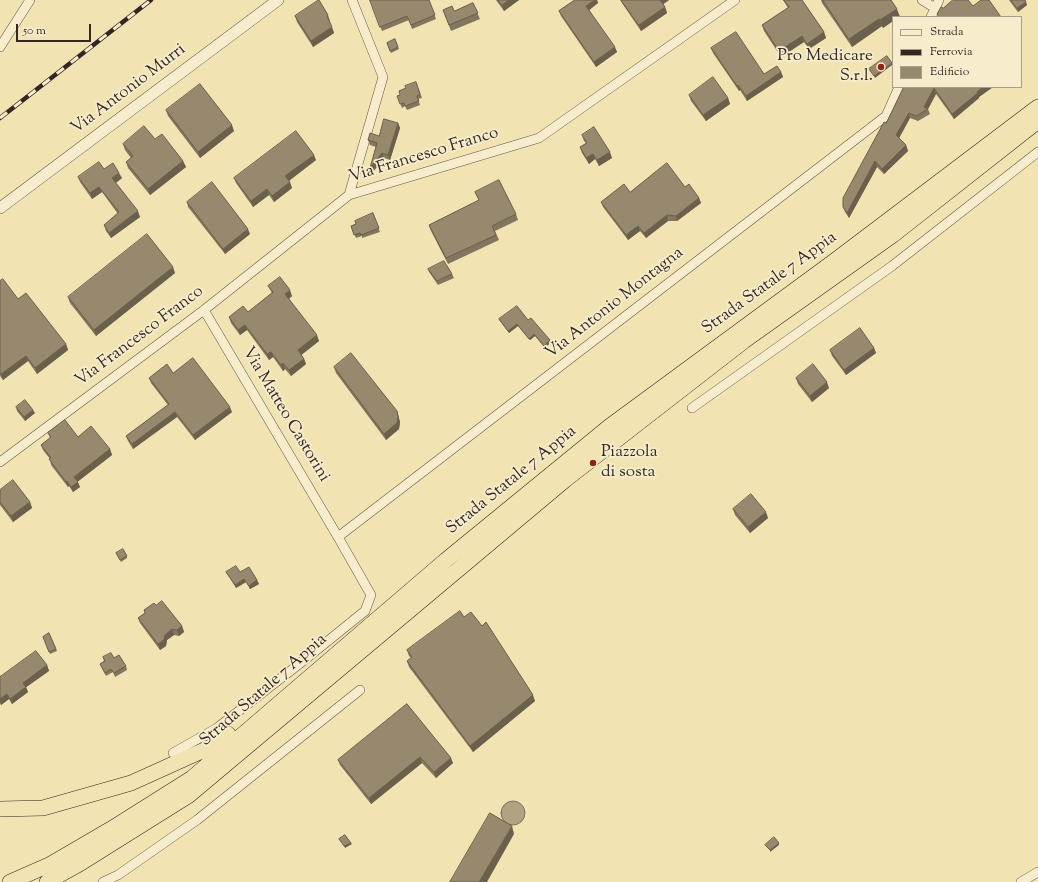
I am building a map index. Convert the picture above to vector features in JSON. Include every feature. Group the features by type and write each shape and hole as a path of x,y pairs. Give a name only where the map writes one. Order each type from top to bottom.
{"highway":[{"name":"Strada Statale 7 Appia","path":"10,882 51,864 111,829 192,778 446,560 610,426 833,262 1038,107"},
{"name":"Strada Statale 7 Appia","path":"47,882 81,863 188,796 565,480 744,341 893,235 1038,121"},
{"path":"0,809 43,808 131,784 213,746 257,711 340,651"}],"street":[{"path":"0,47 30,0"},
{"name":"Via Antonio Murri","path":"0,208 278,0"},
{"path":"349,195 382,77 352,0"},
{"name":"Via Francesco Franco","path":"0,462 204,310 349,195 539,138 735,0"},
{"path":"922,0 937,4 931,16"},
{"name":"Via Antonio Montagna","path":"338,537 886,116 899,88"},
{"path":"692,408 892,266 1038,152"},
{"name":"Via Matteo Castorini","path":"173,753 217,728 366,611 371,595 204,310"},
{"path":"103,882 118,874 197,820 360,690"},
{"path":"1021,882 1038,872"}],"shaded area":[{"path":"513,801 522,804 525,813 522,822 513,825 504,822 501,813 504,804"}],"building":[{"path":"319,0 328,15 327,16 332,27 311,41 295,16"},
{"path":"370,0 429,0 435,15 411,25 407,16 380,27"},
{"path":"498,0 509,0 502,5"},
{"path":"575,0 595,0 586,6 615,47 594,62 559,11"},
{"path":"621,0 660,0 665,7 639,25"},
{"path":"784,0 802,0 824,32 807,44 802,36 779,51 762,25 789,7"},
{"path":"823,0 891,0 897,9 849,39"},
{"path":"953,0 968,0 973,6 981,0 989,0 1000,16 938,16 937,14 941,7 943,8"},
{"path":"1011,0 1025,0 1026,2 1017,8"},
{"path":"473,3 478,13 449,25 443,10 452,6 454,11"},
{"path":"736,32 764,74 777,66 781,72 746,96 738,85 737,86 711,48"},
{"path":"395,39 398,47 390,51 387,43"},
{"path":"887,56 892,63 874,76 869,69"},
{"path":"713,77 728,98 703,115 689,95"},
{"path":"416,82 420,94 417,96 419,101 405,106 404,103 400,104 397,96 400,95 399,91 406,88 405,86"},
{"path":"200,84 232,125 198,152 166,110"},
{"path":"904,88 934,88 924,107 928,109 916,116 909,113 896,135 906,145 882,169 875,161 847,213 843,207 843,198 884,122 886,123"},
{"path":"934,88 982,88 977,92 978,93 952,114"},
{"path":"384,119 398,123 388,155 382,153 370,168 377,143 368,140 370,133 379,136"},
{"path":"144,126 155,139 162,134 183,161 148,189 126,162 133,156 123,144"},
{"path":"594,127 610,152 597,160 593,154 586,158 580,147 587,143 582,135"},
{"path":"296,131 314,155 285,176 290,182 272,196 267,189 251,201 234,178"},
{"path":"99,162 104,169 113,163 119,173 112,178 138,211 109,233 104,225 119,212 99,187 90,193 78,177"},
{"path":"667,163 685,187 689,184 699,198 676,216 667,215 644,233 638,226 626,235 601,202 624,184 630,192"},
{"path":"499,180 516,214 492,226 496,235 446,258 429,225 479,200 475,192"},
{"path":"212,182 248,229 223,249 187,202"},
{"path":"373,213 379,228 361,235 360,233 354,235 351,226 356,224 355,221"},
{"path":"147,234 173,267 94,330 68,297"},
{"path":"444,261 452,274 437,281 428,269"},
{"path":"280,277 290,290 285,294 317,335 298,350 304,359 289,370 283,363 281,365 271,352 267,354 245,325 238,330 229,317 243,306 248,312 273,292 268,286"},
{"path":"3,279 18,299 26,293 66,344 35,368 26,356 1,374 0,281"},
{"path":"517,306 528,320 531,318 550,340 544,346 534,334 529,339 517,324 508,331 499,319"},
{"path":"860,328 874,348 844,370 830,350"},
{"path":"351,353 397,411 397,423 384,434 334,367"},
{"path":"193,358 230,407 193,435 175,412 132,444 126,436 169,404 149,378 167,364 173,373"},
{"path":"813,364 827,382 810,396 796,378"},
{"path":"25,400 33,410 24,417 16,407"},
{"path":"65,420 78,437 91,426 110,449 74,477 78,482 71,487 49,459 51,458 41,445 51,437 48,433"},
{"path":"13,480 30,502 11,516 0,502 0,490"},
{"path":"751,494 766,512 748,527 733,509"},
{"path":"123,549 127,556 120,560 116,553"},
{"path":"236,566 240,572 249,567 257,580 249,586 244,579 235,585 226,572"},
{"path":"162,601 182,626 177,630 172,629 165,635 164,640 158,644 138,618 145,613 144,610 154,603 156,605"},
{"path":"460,611 464,617 471,612 482,626 486,622 533,695 470,746 407,661 412,657 407,650"},
{"path":"49,633 56,649 49,652 43,637"},
{"path":"36,651 47,665 23,683 26,687 10,699 7,694 0,699 0,677"},
{"path":"111,653 114,658 119,655 126,666 114,673 111,669 105,673 100,664 105,661 103,657"},
{"path":"407,704 451,758 434,772 420,757 369,798 338,760"},
{"path":"490,813 512,826 479,882 450,882"},
{"path":"345,835 351,843 344,846 339,839"},
{"path":"774,837 779,843 770,850 765,845"}],"railway":[{"path":"0,118 151,0"}],"place":[{"name":"Pro Medicare S.r.l.","path":"881,67"},
{"name":"Piazzola di sosta","path":"593,463"}]}
